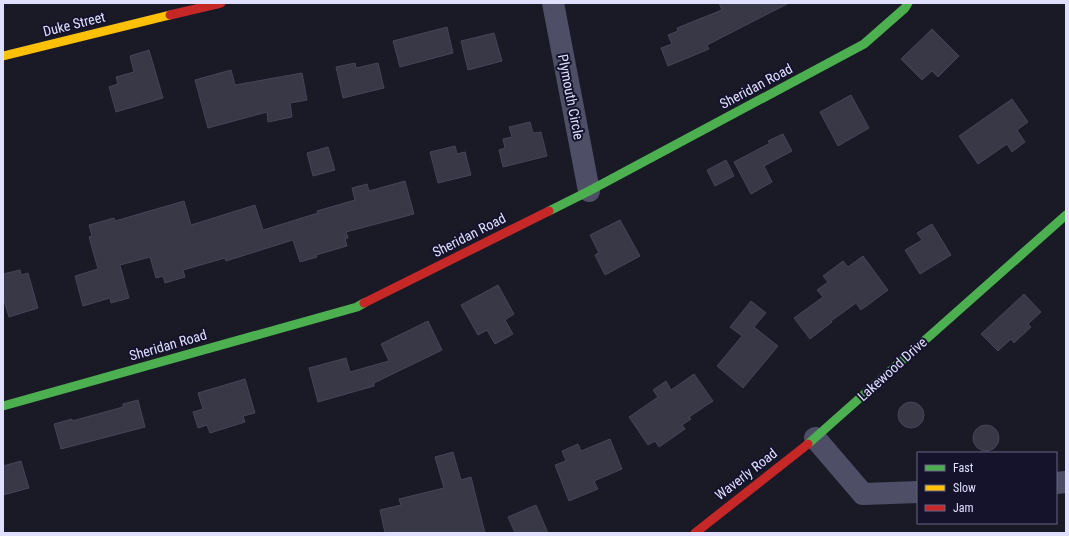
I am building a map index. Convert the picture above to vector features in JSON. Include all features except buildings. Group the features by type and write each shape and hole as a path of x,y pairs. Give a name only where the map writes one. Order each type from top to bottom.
{"street":[{"name":"Duke Street","path":"3,56 221,3"},
{"name":"Plymouth Circle","path":"553,3 589,191"},
{"name":"Sheridan Road","path":"3,406 357,307 589,191 864,44 905,8 908,3"},
{"name":"Lakewood Drive","path":"815,438 1066,215"},
{"path":"815,438 863,494 917,492"},
{"name":"Waverly Road","path":"695,533 815,438"}],"traffic: fast":[{"path":"549,211 864,44 905,8 908,3"},
{"path":"808,444 1066,215"},
{"path":"3,406 357,307 364,303"}],"traffic: slow":[{"path":"3,56 170,15"}],"traffic: jam":[{"path":"170,15 221,3"},
{"path":"364,303 549,211"},
{"path":"695,533 808,444"}]}
